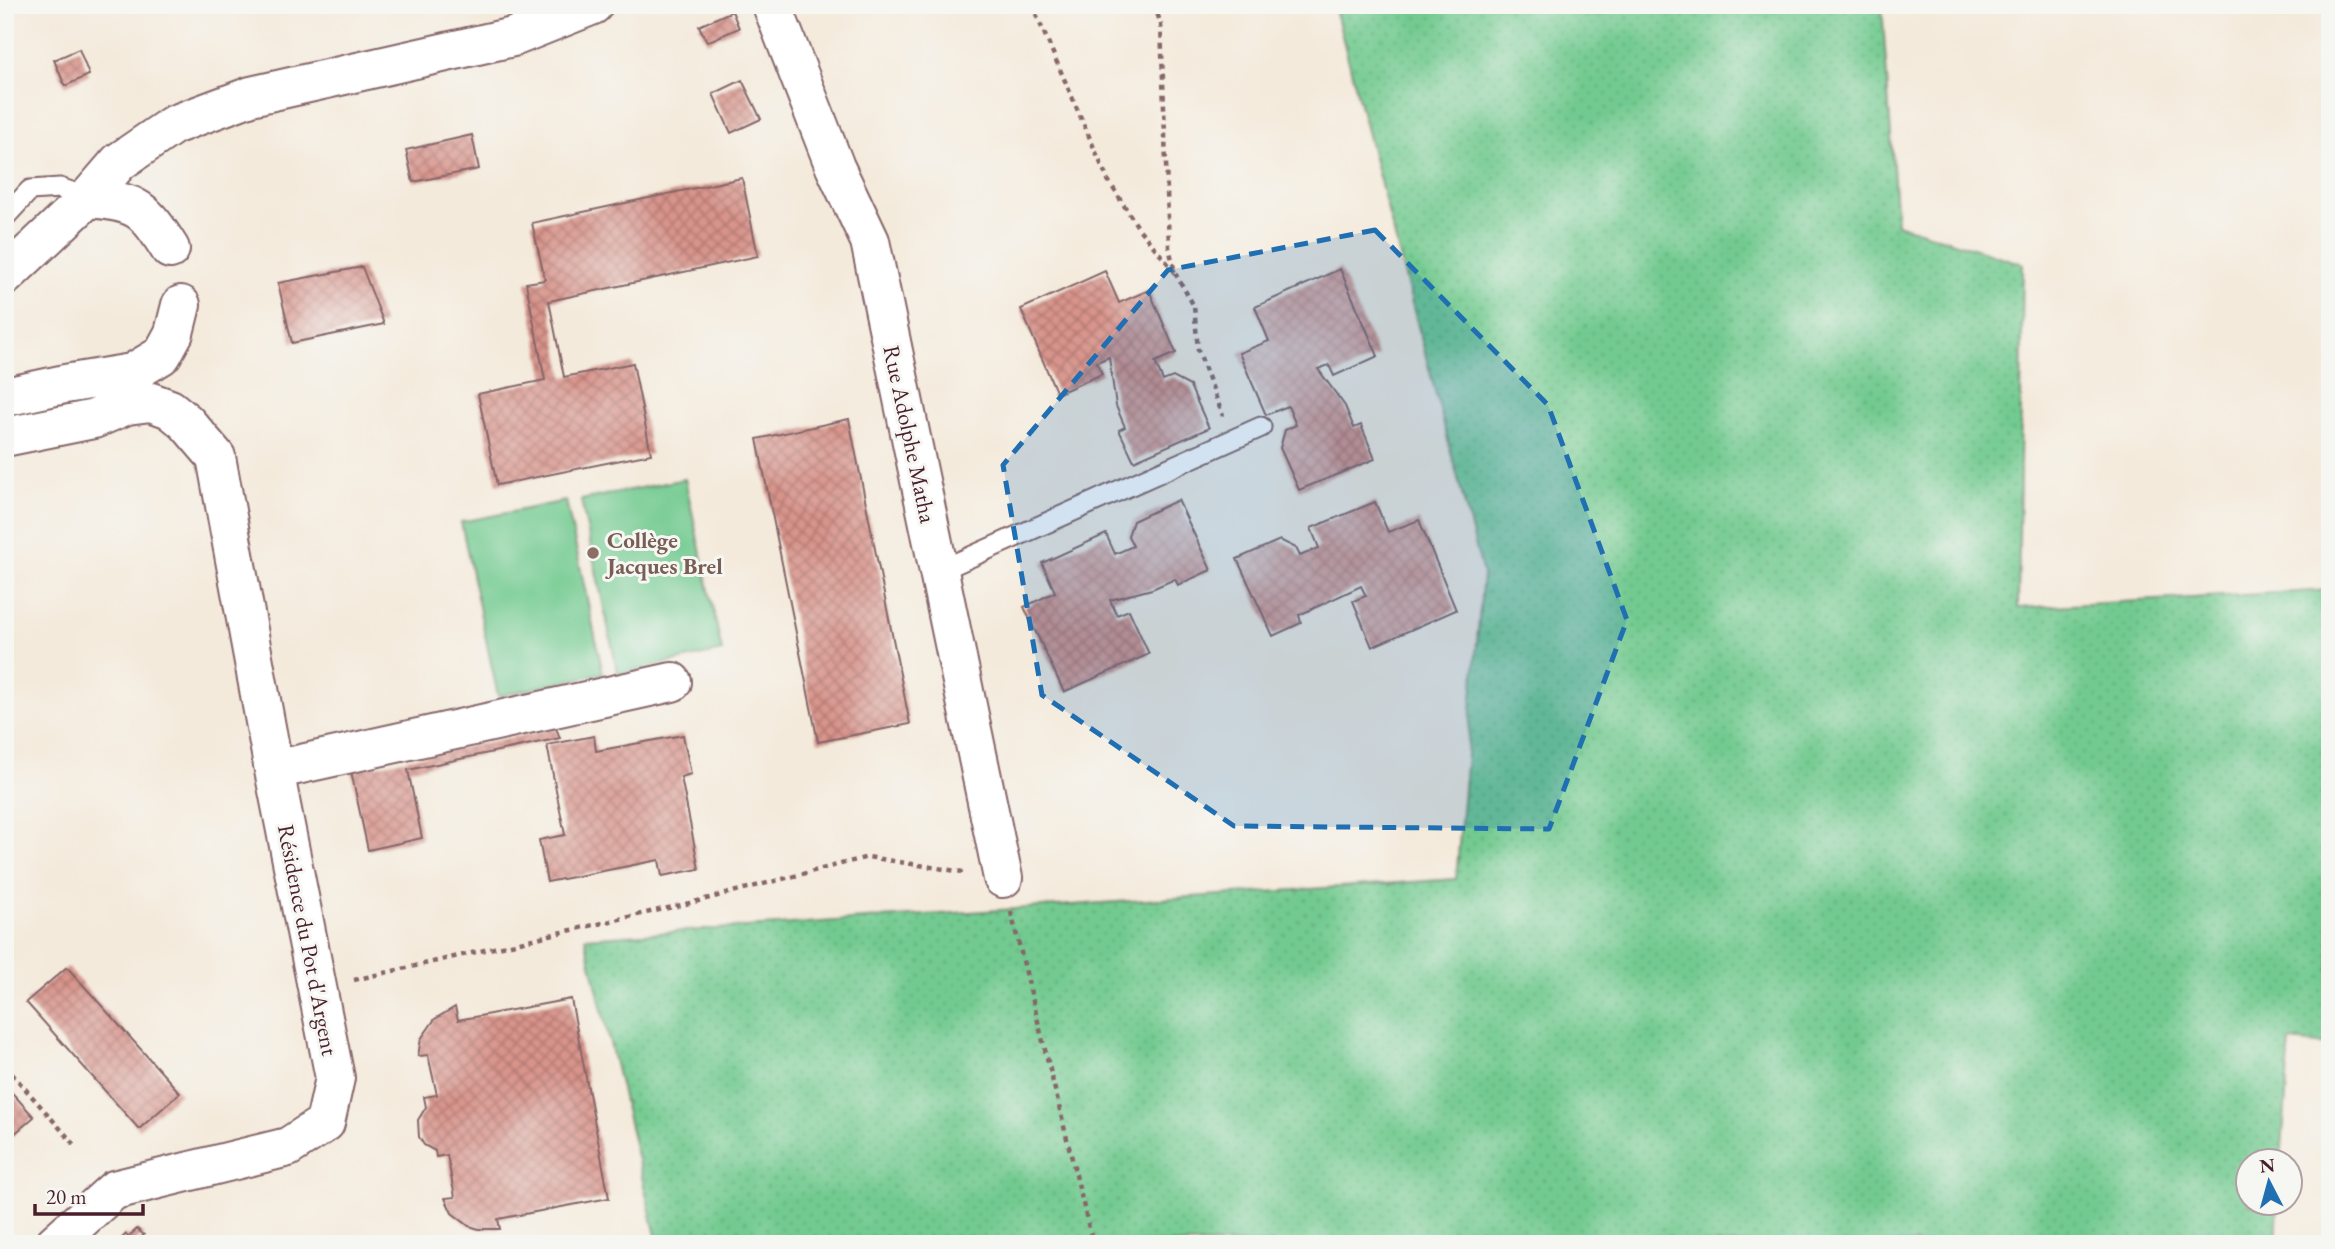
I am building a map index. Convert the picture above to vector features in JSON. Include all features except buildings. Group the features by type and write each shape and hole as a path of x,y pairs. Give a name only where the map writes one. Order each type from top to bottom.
{"street":[{"path":"5,276 88,198 119,162 173,125 251,96 513,37 593,5"},
{"name":"Rue Adolphe Matha","path":"772,5 835,167 870,241 1003,878"},
{"path":"88,198 130,204 151,220 170,249"},
{"path":"8,394 132,373 162,355 174,333 181,305"},
{"path":"111,377 134,384 151,402"},
{"path":"5,438 94,419 127,405 151,402"},
{"name":"Résidence du Pot d'Argent","path":"54,1244 114,1190 288,1147 325,1124 335,1078 216,457 186,422 170,409 151,402"},
{"path":"274,770 672,682"}],"lane":[{"path":"5,217 30,190 60,188 88,198"},
{"path":"939,571 1261,427"}],"path":[{"path":"1032,5 1108,180 1139,229 1175,273 1194,306 1198,351 1232,440"},
{"path":"1154,5 1161,24 1169,247 1175,273"},
{"path":"318,988 694,902 867,857 1003,878 1093,1244"},
{"path":"5,1066 74,1144"}],"highlighted area":[{"path":"1375,230 1548,405 1627,620 1549,829 1234,826 1042,695 1003,465 1168,270"}],"green space":[{"path":"1334,5 1882,5 1897,224 2023,264 2018,608 2330,590 2330,1045 2290,1041 2282,1148 2234,1148 2234,1218 2277,1218 2276,1244 658,1244 585,938 1456,879 1483,574"},
{"path":"685,479 722,651 618,674 581,500"},
{"path":"566,501 603,673 498,696 461,522"}],"place":[{"name":"Collège Jacques Brel","path":"593,553"}]}
